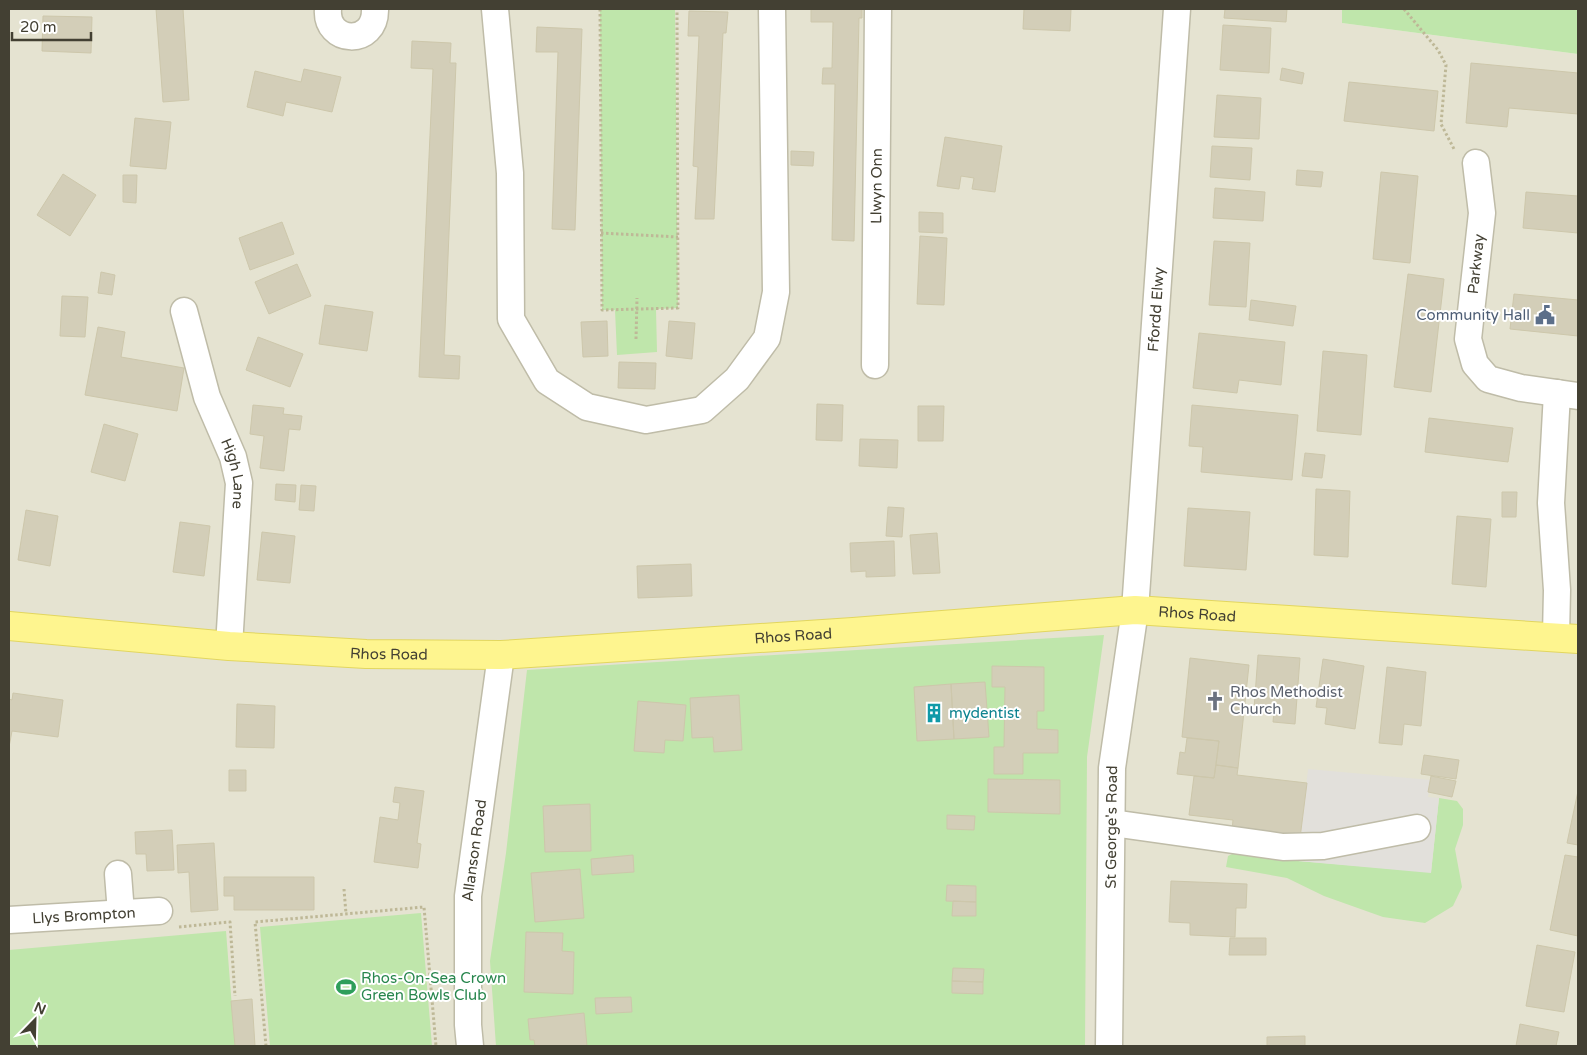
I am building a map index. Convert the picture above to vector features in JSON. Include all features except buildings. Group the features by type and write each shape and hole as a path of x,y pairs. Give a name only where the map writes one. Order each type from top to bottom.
{"main road":[{"name":"Rhos Road","path":"9,626 229,646 366,654 501,655 853,632 1135,610 1567,638"}],"street":[{"path":"328,9 330,22 334,30 354,37 369,29 376,16 375,9"},
{"path":"496,9 510,173 511,319 547,380 587,407 646,420 702,410 737,379 767,338 776,292 772,9"},
{"name":"Llwyn Onn","path":"875,365 878,9"},
{"name":"Ffordd Elwy","path":"1135,610 1177,9"},
{"name":"Parkway","path":"1476,163 1482,213 1468,339 1475,364 1488,379 1521,388 1568,394 1551,504 1557,590 1567,638"},
{"name":"High Lane","path":"184,311 207,397 233,457 238,483 229,646"},
{"name":"St George's Road","path":"1109,1046 1112,768 1135,610"},
{"name":"Allanson Road","path":"470,1046 468,1025 468,896 501,655"},
{"path":"1112,823 1283,847 1323,846 1417,828"},
{"path":"118,874 121,913"},
{"name":"Llys Brompton","path":"9,920 159,911"}],"path":[{"path":"600,9 602,310 678,308 677,9"},
{"path":"1404,9 1438,50 1446,65 1441,124 1459,157 1476,163"},
{"path":"602,234 678,237"},
{"path":"636,339 637,298"},
{"path":"344,889 346,914"},
{"path":"266,1046 255,922 424,907 436,1046"}],"shaded area":[{"path":"9,9 1342,9 1342,23 1578,54 1578,1046 9,1046"},
{"path":"1308,769 1431,780 1428,797 1439,798 1431,873 1298,861"}],"green space":[{"path":"600,9 675,9 678,308 656,309 657,352 617,355 615,310 602,310"},
{"path":"1342,9 1578,9 1578,54 1342,23"},
{"path":"1104,635 1087,757 1085,1046 496,1046 490,961 506,853 527,670"},
{"path":"1439,798 1457,801 1463,809 1463,825 1455,849 1462,887 1453,906 1425,923 1383,917 1324,896 1287,878 1226,867 1228,856 1238,851 1298,861 1431,872"},
{"name":"Rhos-On-Sea Crown Green Bowls Club","path":"421,913 432,1046 270,1046 260,927"},
{"path":"226,931 235,1046 9,1046 9,950"}],"place":[{"name":"Community Hall","path":"1545,315"},
{"name":"Rhos Methodist Church","path":"1215,701"},
{"name":"mydentist","path":"934,713"},
{"name":"Rhos-On-Sea Crown Green Bowls Club","path":"346,987"}]}
